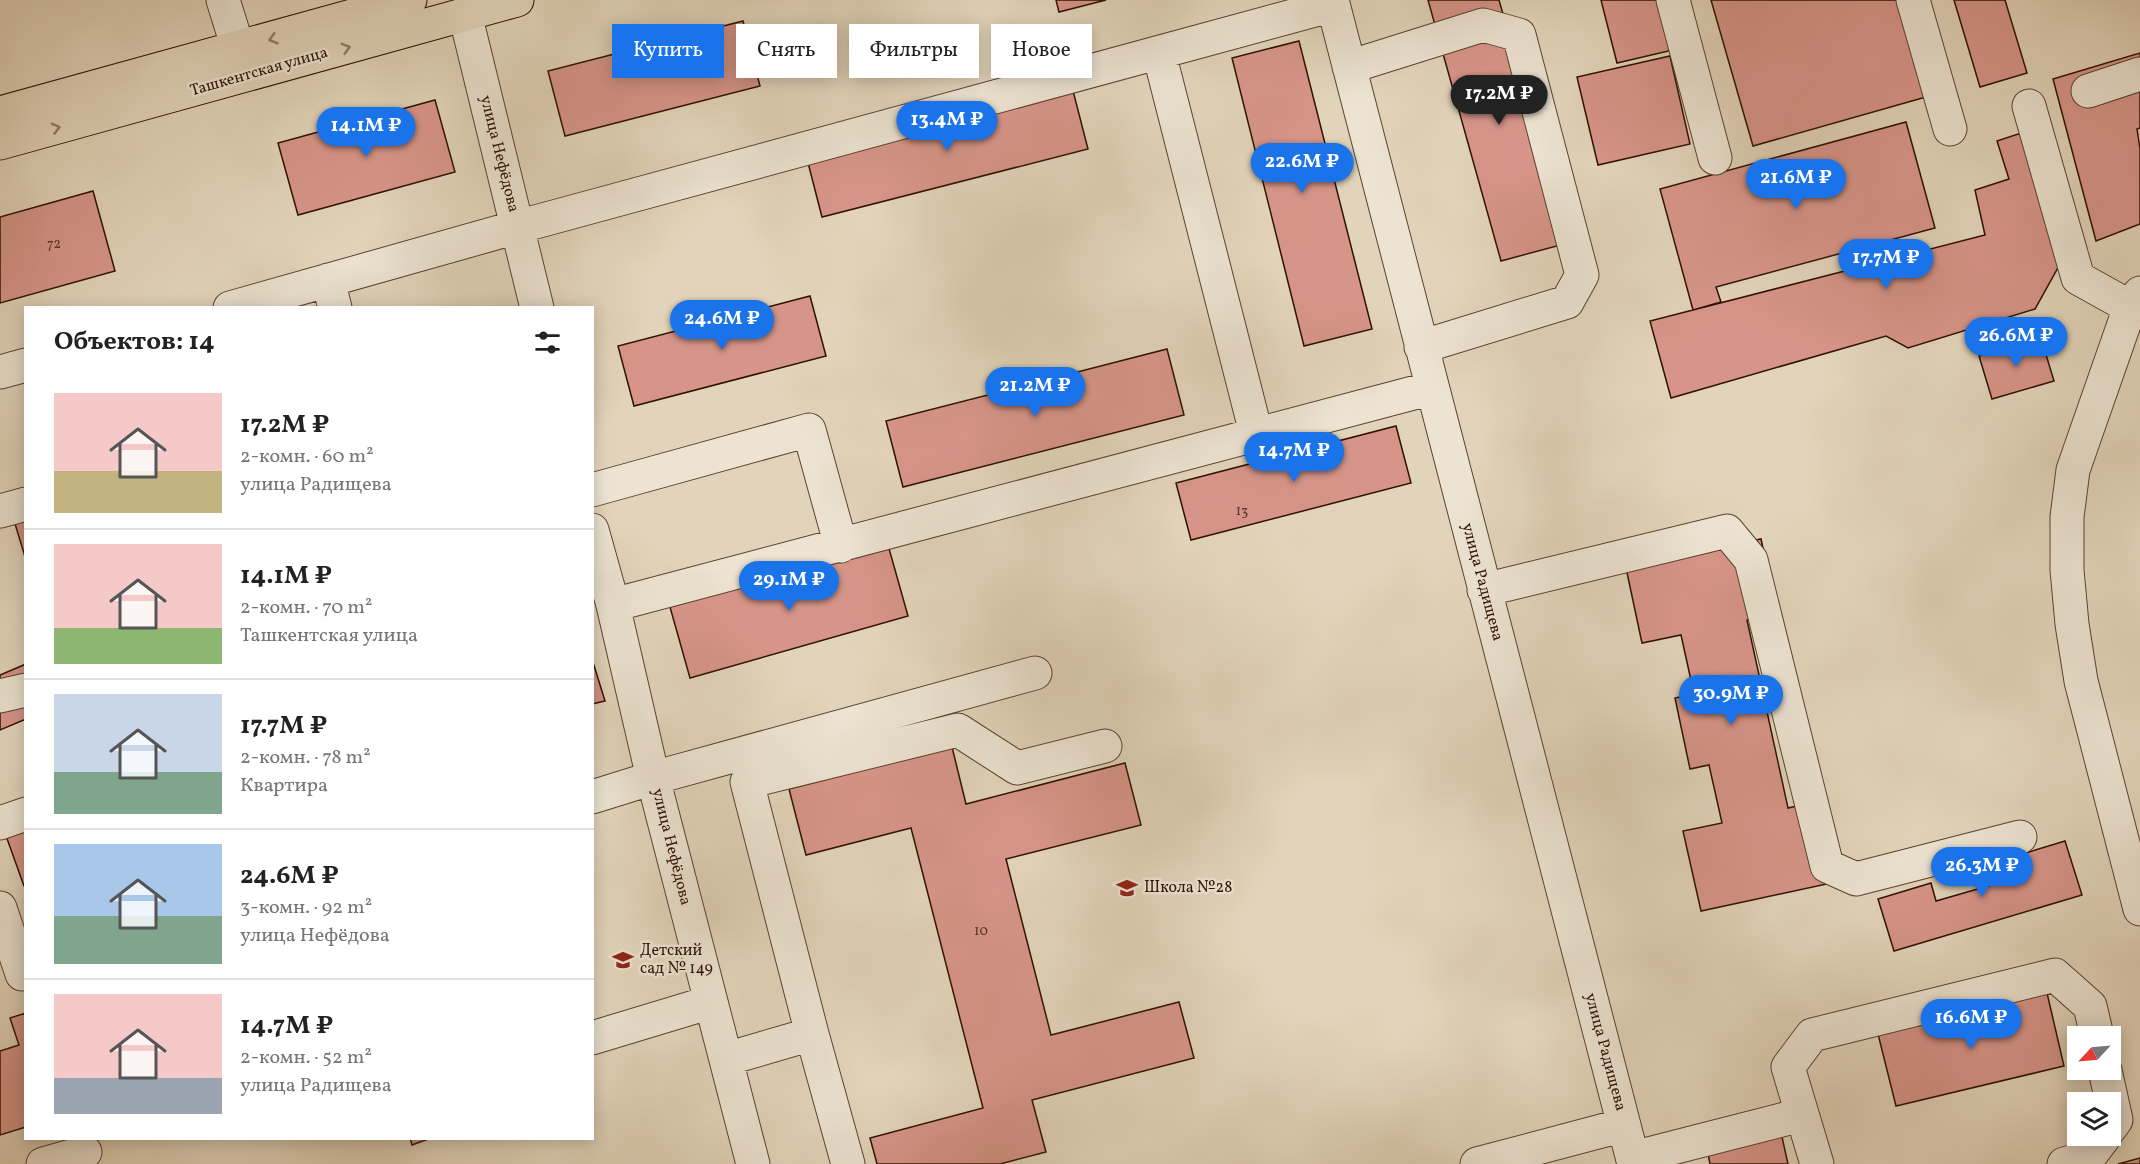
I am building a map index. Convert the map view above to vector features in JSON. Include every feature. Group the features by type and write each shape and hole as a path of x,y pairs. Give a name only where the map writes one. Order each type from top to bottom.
{"main road":[{"name":"Ташкентская улица","path":"0,143 242,62 410,0"},
{"name":"Ташкентская улица","path":"0,113 242,62 462,7 517,0"}],"street":[{"path":"224,0 242,62"},
{"path":"1674,0 1715,158"},
{"path":"1913,0 1950,129"},
{"path":"244,306 331,294 517,227 1159,53 1333,2"},
{"name":"улица Радищева","path":"1333,2 1634,1161"},
{"name":"улица Нефёдова","path":"462,7 537,306"},
{"path":"1349,67 1483,25 1519,35 1582,274 1567,302 1421,347"},
{"path":"1159,53 1256,433"},
{"path":"2088,91 2140,74"},
{"path":"2029,106 2078,278 2135,300 2073,470 2067,517 2067,570 2081,681 2140,909"},
{"path":"0,372 24,366"},
{"path":"613,605 1432,388"},
{"path":"594,489 809,430 841,546"},
{"path":"0,511 24,505"},
{"path":"1484,590 1727,531 1751,560 1827,866 1856,879 2020,837"},
{"name":"улица Нефёдова","path":"594,537 613,605 653,778 753,1164"},
{"path":"594,796 653,778 1035,674"},
{"path":"0,696 24,690"},
{"path":"848,1164 747,782 958,730 1017,768 1105,746"},
{"path":"0,823 24,815"},
{"path":"0,908 16,976"},
{"path":"1816,1164 1788,1067 1812,1035 2055,975 2090,1006 2095,1026"},
{"path":"594,1037 711,1002"},
{"path":"726,1059 812,1034"},
{"path":"1634,1161 1801,1115"},
{"path":"1477,1164 1624,1125"},
{"path":"2064,1164 2089,1157 2097,1146"},
{"path":"43,1164 85,1152"}],"building":[{"path":"1056,0 1106,0 1059,12"},
{"path":"1428,0 1499,0 1568,243 1501,261"},
{"path":"1601,0 1665,0 1677,49 1617,63"},
{"path":"1711,0 1905,0 1933,95 1753,146"},
{"path":"1954,0 2005,0 2027,73 1980,87"},
{"path":"743,21 744,24 736,24 736,78 758,78 760,86 565,136 548,71 612,55 612,78 724,78 724,26"},
{"path":"1299,41 1372,329 1304,346 1232,58"},
{"path":"2140,53 2140,128 2137,129 2140,149 2140,224 2096,241 2053,79"},
{"path":"1670,56 1690,144 1598,165 1577,77"},
{"path":"1072,87 1088,149 822,217 806,155"},
{"path":"435,100 455,172 298,215 278,143"},
{"path":"1906,122 1935,228 1716,287 1721,302 1693,310 1660,189"},
{"path":"2039,127 2070,246 2035,309 1908,348 1886,336 1671,398 1650,321 1985,235 1975,190 2009,179 1997,141"},
{"path":"93,191 115,271 0,303 0,217"},
{"path":"810,296 826,356 634,406 618,346"},
{"path":"2041,338 2054,381 1992,399 1979,356"},
{"path":"1167,349 1184,415 903,487 886,421"},
{"path":"1396,426 1411,483 1191,540 1176,483"},
{"path":"24,490 24,553 6,494"},
{"path":"1761,539 1777,614 1747,620 1788,808 1818,801 1836,882 1701,911 1683,831 1722,823 1709,765 1690,769 1675,698 1694,694 1681,635 1642,643 1626,568"},
{"path":"888,545 908,616 690,678 670,607"},
{"path":"24,665 24,720 0,730 0,675"},
{"path":"594,665 605,701 594,704"},
{"path":"952,747 966,804 1125,763 1141,825 1006,859 1051,1035 1179,1002 1194,1058 1032,1100 1046,1152 1000,1164 877,1164 870,1138 983,1108 911,828 806,855 789,789"},
{"path":"24,804 24,886 0,819"},
{"path":"2065,841 2082,895 1894,951 1878,899 1931,883 1936,901 2002,882 1996,862"},
{"path":"2047,993 2064,1066 1896,1106 1878,1034"},
{"path":"24,1014 24,1128 0,1135 0,1051 19,1045 10,1018"},
{"path":"1780,1128 1788,1164 1710,1164 1706,1144"},
{"path":"411,1140 426,1140 412,1145"},
{"path":"2140,1158 2140,1164 2118,1164"}],"place":[{"name":"Школа №28","path":"1127,888"},
{"name":"Детский сад № 149","path":"623,960"}]}
